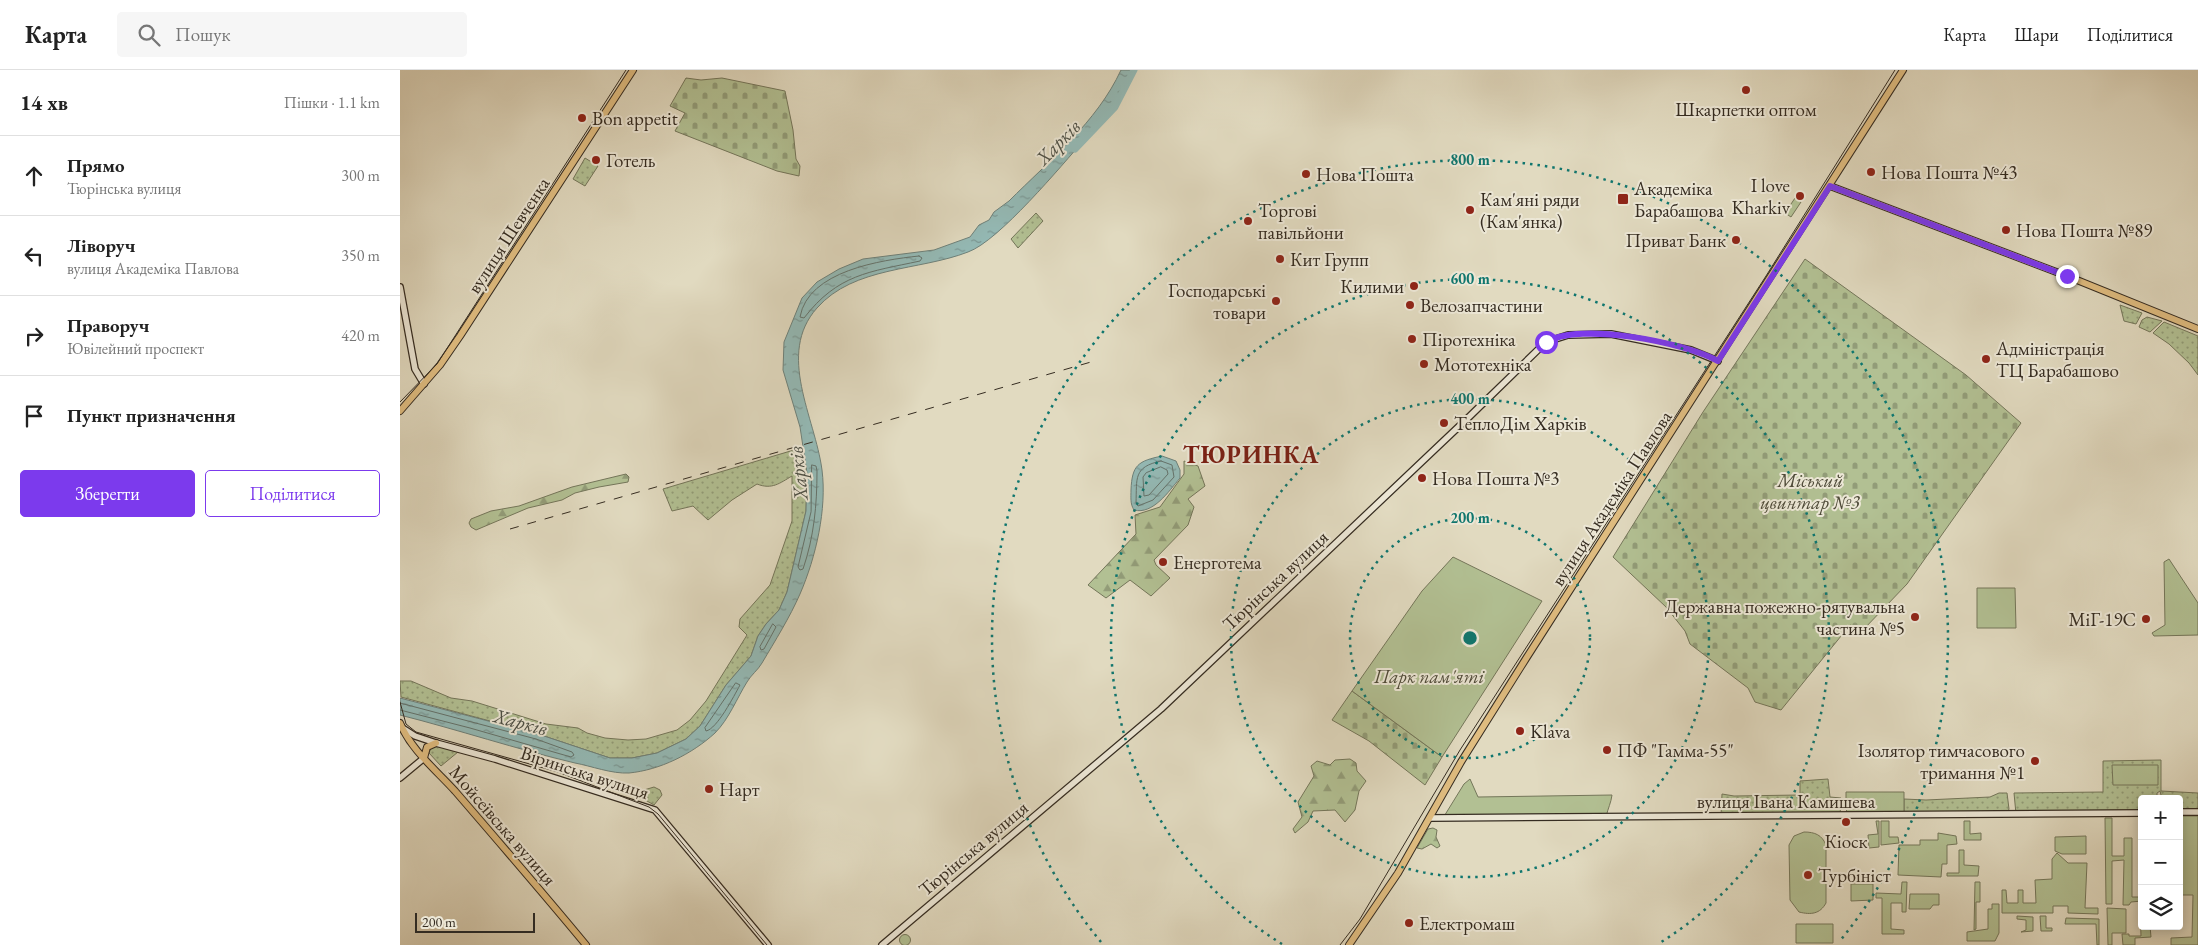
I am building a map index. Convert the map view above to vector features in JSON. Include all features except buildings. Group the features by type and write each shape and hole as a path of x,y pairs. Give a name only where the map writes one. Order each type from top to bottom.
{"main road":[{"name":"вулиця Шевченка","path":"400,411 440,365 633,70"},
{"name":"вулиця Академіка Павлова","path":"1349,945 1398,873 1461,762 1521,665 1904,70"},
{"path":"1830,186 2198,327"},
{"path":"400,287 415,368 424,384"},
{"name":"Тюрінська вулиця","path":"882,945 1161,709 1546,342 1556,337 1578,334 1611,334 1691,350 1718,361"},
{"name":"Віринська вулиця","path":"400,723 409,734 496,759 655,810 768,945"},
{"name":"Мойсеївська вулиця","path":"400,723 407,737 424,758 586,945"},
{"path":"400,778 424,758 428,747 436,743"},
{"path":"2183,812 2198,812"},
{"name":"вулиця Івана Камишева","path":"1430,818 2138,813"}],"green space":[{"path":"686,78 701,80 722,78 785,91 793,130 796,159 800,166 799,176 777,171 675,131 685,113 670,106"},
{"path":"585,158 598,166 585,186 573,179"},
{"path":"1795,198 1801,202 1791,217 1785,213"},
{"path":"1036,213 1043,221 1018,248 1011,239"},
{"name":"Міський цвинтар №3","path":"1805,259 1966,375 2021,423 1907,584 1863,630 1850,625 1781,710 1755,702 1748,688 1690,644 1685,631 1666,607 1613,557 1703,412"},
{"path":"2120,305 2142,313 2136,324 2124,321"},
{"path":"2147,317 2162,321 2150,332 2139,327 2142,320"},
{"path":"2164,322 2198,336 2198,375 2189,363 2169,344 2153,333"},
{"path":"804,447 807,473 806,511 787,592 779,610 758,636 751,656 726,685 700,726 686,739 657,753 632,758 610,758 538,734 401,697 400,681 411,681 451,698 472,701 546,724 578,728 587,733 605,738 646,739 677,730 690,720 706,701 747,635 739,627 740,619 770,585 792,521 792,476 772,486 757,484 732,500 708,520 693,506 672,511 663,489"},
{"path":"1184,461 1198,466 1205,486 1188,499 1194,507 1188,525 1154,560 1156,565 1170,578 1151,596 1130,580 1106,598 1088,585 1136,534 1135,515 1160,507 1184,474"},
{"path":"626,474 629,477 628,482 575,493 562,500 528,508 476,530 469,523 471,519 491,511 519,506 572,487"},
{"name":"Парк пам'яті","path":"1453,557 1542,601 1442,757 1352,691 1422,591"},
{"path":"2169,559 2198,603 2198,635 2154,636 2152,633 2165,625 2164,562"},
{"path":"1977,588 2015,588 2016,628 1977,628"},
{"path":"1352,691 1442,757 1425,785 1369,741 1332,720"},
{"path":"436,746 458,752 441,766 429,753 431,748"},
{"path":"1350,759 1356,763 1357,771 1366,781 1359,791 1355,810 1345,822 1335,810 1313,811 1308,822 1295,833 1293,829 1302,817 1298,802 1314,776 1311,766 1317,761 1330,765 1335,760"},
{"path":"2161,760 2161,791 2198,793 2198,812 2183,812 2183,795 2161,795 2160,791 2157,795 2138,795 2138,813 2016,814 2014,793 2103,792 2103,761"},
{"path":"2112,765 2158,765 2158,785 2113,785"},
{"path":"1470,779 1478,797 1612,795 1606,817 1443,818 1464,784"},
{"path":"1828,779 1830,797 1841,798 1840,816 1721,816 1722,794 1734,796 1800,795 1800,781"},
{"path":"654,787 660,790 662,795 654,805 640,797 644,790"},
{"path":"1846,792 1904,792 1904,813 1849,813 1846,810"},
{"path":"1999,793 2007,793 2009,809 2007,814 1904,815 1904,799 1926,800 1990,797"},
{"path":"2183,816 2198,816 2198,945 2171,945 2171,938 2192,937 2193,895 2183,895"},
{"path":"2105,818 2112,818 2112,856 2124,856 2124,838 2132,838 2132,897 2138,897 2138,901 2123,905 2124,860 2112,861 2112,904 2106,904"},
{"path":"1876,821 1879,821 1879,847 1869,848 1868,835 1878,834"},
{"path":"1881,821 1889,821 1889,837 1898,837 1899,843 1881,845"},
{"path":"1964,821 1970,821 1970,834 1981,833 1981,840 1964,840"},
{"path":"1433,828 1437,830 1436,837 1440,846 1437,848 1431,844 1422,849 1417,848 1428,829"},
{"name":"Турбініст","path":"1804,832 1818,835 1826,845 1826,903 1818,911 1811,913 1799,912 1790,900 1789,845 1794,836"},
{"path":"1938,833 1956,836 1957,844 1947,845 1947,864 1942,864 1941,877 1898,875 1899,845 1920,845 1920,840 1938,840"},
{"path":"2086,836 2086,854 2062,854 2055,851 2055,837"},
{"path":"1959,850 1964,850 1964,865 1979,866 1978,876 1947,876 1947,873 1959,873"},
{"path":"2057,853 2068,863 2087,863 2085,908 2098,908 2098,914 2068,913 2068,906 2053,906 2053,913 2002,913 2002,890 2006,890 2007,903 2018,903 2018,890 2023,890 2023,903 2036,903 2035,880 2052,879 2052,859"},
{"path":"1902,882 1907,882 1906,912 1902,912 1902,903 1891,903 1891,929 1904,930 1904,934 1882,934 1882,898 1876,898 1876,893 1901,894"},
{"path":"1975,882 1980,882 1980,902 1976,902 1976,929 1974,930"},
{"path":"1851,884 1873,884 1873,900 1851,901"},
{"path":"1910,894 1939,894 1939,905 1933,905 1930,909 1909,909"},
{"path":"1992,904 1999,904 1999,933 1995,941 1967,941 1967,932 1988,929 1988,909 1992,909"},
{"path":"2107,908 2126,909 2126,933 2112,933 2112,945 2108,945"},
{"path":"2017,916 2033,917 2033,931 2021,932 2026,930 2026,920 2017,919"},
{"path":"2040,916 2046,916 2046,928 2052,928 2052,931 2041,931"},
{"path":"2066,918 2099,919 2099,945 2097,945 2096,924 2065,924"},
{"path":"1796,924 1833,924 1833,943 1796,943"},
{"path":"2141,930 2150,930 2151,937 2135,938 2135,945 2123,945 2122,934 2141,936"},
{"path":"905,934 911,940 905,946 899,940"}],"water":[{"path":"1121,70 1133,70 1119,98 1046,184 996,234 968,252 888,271 849,284 832,294 817,308 805,326 800,345 799,365 802,386 822,470 823,501 819,533 806,580 792,611 759,668 749,679 729,715 715,733 696,748 664,765 641,771 622,773 553,758 400,715 400,698 538,734 610,758 632,758 657,753 686,739 700,726 726,685 751,656 758,636 779,610 787,592 806,511 807,473 800,427 783,370 784,342 802,298 817,282 839,269 863,259 934,250 970,237 979,225 989,220 994,212 1009,201 1086,124 1111,89"},
{"path":"1162,456 1176,461 1180,470 1180,478 1154,506 1141,511 1134,510 1131,503 1131,490 1135,470 1142,462"}],"waterway":[{"name":"Харків","path":"1075,149 1115,107 1134,70"}],"tram line":[{"path":"400,402 437,364 626,70"},
{"path":"1340,945 1360,919 1460,750 1766,276 1895,70"},
{"path":"400,702 406,724 416,732 558,772 649,807 658,814 767,945"}],"railway":[{"path":"510,529 1091,362"}],"place":[{"name":"Шкарпетки оптом","path":"1746,90"},
{"name":"Bon appetit","path":"582,118"},
{"name":"Готель","path":"596,160"},
{"name":"Нова Пошта №43","path":"1871,172"},
{"name":"Нова Пошта","path":"1306,174"},
{"name":"I love Kharkiv","path":"1800,196"},
{"name":"Академіка Барабашова","path":"1623,199"},
{"name":"Кам'яні ряди (Кам'янка)","path":"1470,210"},
{"name":"Торгові павільйони","path":"1248,221"},
{"name":"Нова Пошта №89","path":"2006,230"},
{"name":"Приват Банк","path":"1736,240"},
{"name":"Кит Групп","path":"1280,259"},
{"name":"Килими","path":"1414,286"},
{"name":"Господарські товари","path":"1276,301"},
{"name":"Велозапчастини","path":"1410,305"},
{"name":"Піротехніка","path":"1412,339"},
{"name":"Адміністрація ТЦ Барабашово","path":"1986,359"},
{"name":"Мототехніка","path":"1424,364"},
{"name":"ТеплоДім Харків","path":"1444,423"},
{"name":"Нова Пошта №3","path":"1422,478"},
{"name":"Енерготема","path":"1163,562"},
{"name":"Державна пожежно-рятувальна частина №5","path":"1915,617"},
{"name":"МіГ-19С","path":"2146,619"},
{"name":"Klava","path":"1520,731"},
{"name":"ПФ \"Гамма-55\"","path":"1607,750"},
{"name":"Ізолятор тимчасового тримання №1","path":"2035,761"},
{"name":"Нарт","path":"709,789"},
{"name":"Кіоск","path":"1846,822"},
{"name":"Турбініст","path":"1808,875"},
{"name":"Електромаш","path":"1409,923"}],"district":[{"name":"ТЮРИНКА","path":"1251,455"}],"route":[{"path":"1546,342 1556,337 1578,334 1611,334 1691,350 1718,361 1830,186 2067,276"}]}
